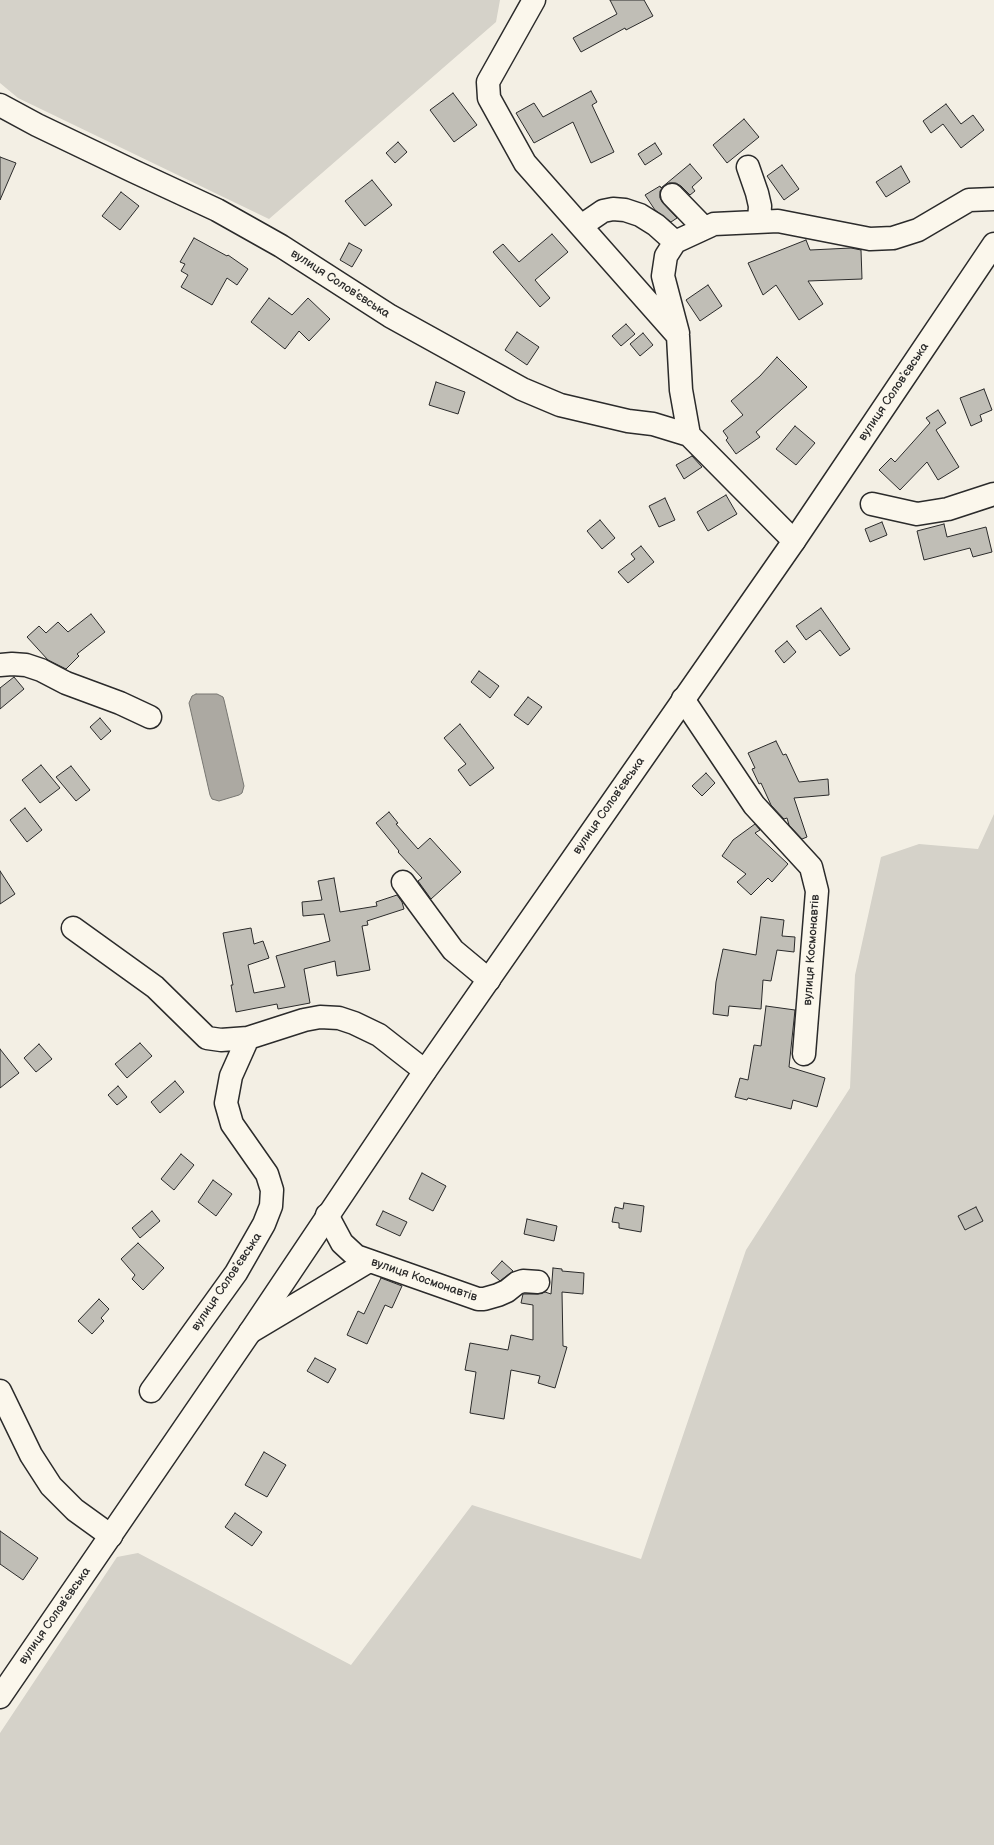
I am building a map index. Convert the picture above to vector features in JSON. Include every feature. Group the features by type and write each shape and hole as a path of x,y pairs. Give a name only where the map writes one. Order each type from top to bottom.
{"street":[{"path":"534,0 488,82 489,98 525,163 678,336"},
{"name":"вулиця Соловʼєвська","path":"0,105 37,125 119,165 217,210 281,246 390,316 522,389 560,405 628,421 653,424 689,435 794,541"},
{"path":"748,168 760,206 759,222"},
{"path":"672,195 704,228"},
{"path":"689,435 680,390 678,336 663,276 666,256 675,242 714,224 778,221 870,239 893,238 918,230 969,200 994,198"},
{"path":"581,226 603,211 613,209 626,210 640,215 656,225 675,242"},
{"name":"вулиця Соловʼєвська","path":"0,1697 250,1332 327,1215 425,1071 794,541 994,244"},
{"path":"872,504 917,514 948,509 994,494"},
{"path":"0,665 26,665 41,670 66,683 120,703 150,717"},
{"name":"вулиця Космонавтів","path":"683,699 754,805 811,867 817,891 804,1054"},
{"path":"403,882 453,950 489,980"},
{"path":"73,928 155,986 208,1038 221,1040 248,1038 304,1020 320,1017 339,1018 354,1022 379,1035 425,1071"},
{"name":"вулиця Соловʼєвська","path":"151,1391 236,1273 264,1224 270,1206 272,1190 268,1174 232,1124 226,1104 232,1076 248,1038"},
{"name":"вулиця Космонавтів","path":"327,1215 337,1236 348,1250 356,1256 478,1299 484,1300 498,1295 523,1281 538,1282"},
{"path":"250,1332 369,1261"},
{"path":"0,1391 31,1455 51,1486 75,1510 110,1536"}],"shaded area":[{"path":"0,0 500,0 496,22 269,219 18,98 0,83"},
{"path":"196,694 217,694 223,697 244,786 242,793 239,795 219,801 212,799 210,795 189,703 192,696"},
{"path":"994,814 994,1845 0,1845 0,1733 117,1557 138,1553 351,1665 472,1505 641,1559 746,1250 850,1088 855,975 881,857 919,844 978,849"}],"building":[{"path":"610,0 644,0 653,16 626,30 625,28 581,52 573,38 617,14"},
{"path":"591,91 597,102 592,105 614,152 591,163 573,122 534,143 516,113 534,103 543,117"},
{"path":"453,93 477,125 454,142 430,110"},
{"path":"946,104 961,124 973,115 984,130 961,148 943,124 931,133 923,121"},
{"path":"744,119 759,137 727,163 713,145"},
{"path":"398,142 407,152 395,163 386,153"},
{"path":"655,143 662,154 645,165 638,154"},
{"path":"0,157 16,163 0,200"},
{"path":"690,164 702,178 692,187 695,191 690,195 676,183 669,183 660,191 660,198 663,203 677,218 671,222 655,210 645,195 660,186 661,188"},
{"path":"782,165 799,189 784,200 767,176"},
{"path":"901,166 910,182 886,197 876,182"},
{"path":"372,180 392,205 365,226 345,201"},
{"path":"121,192 139,206 120,230 102,216"},
{"path":"552,234 568,252 535,280 550,298 540,307 493,252 503,244 519,262"},
{"path":"194,238 227,256 228,255 248,269 237,285 227,278 212,305 181,287 188,275 181,271 185,264 180,262"},
{"path":"806,240 810,250 851,248 861,250 862,279 808,281 823,304 799,320 776,285 763,295 748,263"},
{"path":"349,243 362,250 352,267 340,260"},
{"path":"708,285 722,306 700,321 686,300"},
{"path":"269,298 292,315 308,298 330,319 309,341 299,331 285,349 251,322"},
{"path":"626,324 635,334 621,346 612,336"},
{"path":"517,332 539,347 527,365 505,350"},
{"path":"643,333 653,345 640,356 630,344"},
{"path":"777,357 807,387 756,432 760,437 736,454 726,440 728,438 723,431 743,415 731,401 760,376"},
{"path":"436,382 465,392 458,414 429,405"},
{"path":"984,389 992,410 980,415 982,421 971,426 960,398"},
{"path":"938,410 946,423 936,430 959,467 938,480 927,462 900,490 879,470 891,458 895,462 930,423 926,418"},
{"path":"795,426 815,443 796,465 776,449"},
{"path":"692,456 702,467 684,479 676,465"},
{"path":"726,495 737,514 708,531 697,512"},
{"path":"665,498 675,520 659,527 649,506"},
{"path":"600,520 615,538 602,549 587,531"},
{"path":"882,522 887,535 870,542 865,529"},
{"path":"944,524 947,537 986,527 992,552 973,557 970,548 924,560 917,531"},
{"path":"641,546 654,562 628,583 618,572 635,559 631,554"},
{"path":"821,608 850,649 840,656 820,630 806,640 796,626"},
{"path":"91,614 105,632 77,654 79,656 66,669 48,660 27,637 39,626 46,633 58,622 68,632"},
{"path":"787,641 796,652 784,663 775,651"},
{"path":"479,671 499,686 490,698 471,682"},
{"path":"14,677 24,689 0,709 0,688"},
{"path":"528,697 542,707 528,725 514,715"},
{"path":"100,718 111,731 101,740 90,727"},
{"path":"460,724 494,768 470,786 458,770 466,764 444,738"},
{"path":"776,741 783,755 786,754 799,782 828,779 829,795 794,798 807,837 802,839 789,825 787,818 784,819 771,805 761,783 759,784 752,769 755,768 748,753"},
{"path":"41,765 60,788 40,803 22,780"},
{"path":"71,766 90,790 76,801 56,777"},
{"path":"706,773 715,783 702,796 692,786"},
{"path":"25,808 42,830 27,842 10,820"},
{"path":"389,812 398,823 396,824 418,849 430,838 461,872 431,899 418,881 422,878 398,852 399,851 376,823"},
{"path":"755,824 760,830 755,833 788,864 772,882 768,878 751,895 737,882 746,874 722,856 733,840"},
{"path":"0,871 15,894 0,904"},
{"path":"334,878 340,912 377,906 376,902 397,895 402,902 404,909 367,921 368,925 362,926 370,970 337,976 335,961 304,969 310,1003 278,1009 277,1004 236,1012 231,985 233,985 223,933 251,928 254,944 263,941 269,958 248,965 254,993 285,987 276,956 330,941 324,914 303,916 302,902 322,900 318,881"},
{"path":"761,917 784,920 782,936 795,937 794,952 777,950 771,981 763,980 761,1009 729,1006 728,1016 713,1014 716,982 723,949 756,955"},
{"path":"766,1006 795,1010 789,1067 825,1078 817,1107 793,1100 791,1109 748,1098 747,1100 735,1097 740,1078 748,1080 754,1045 761,1046"},
{"path":"140,1043 152,1056 127,1078 115,1064"},
{"path":"39,1044 52,1059 36,1072 24,1058"},
{"path":"0,1049 19,1073 0,1088"},
{"path":"175,1081 184,1092 160,1113 151,1102"},
{"path":"118,1086 127,1097 117,1105 108,1095"},
{"path":"181,1154 194,1165 174,1190 161,1179"},
{"path":"422,1173 446,1186 433,1211 409,1199"},
{"path":"213,1180 232,1194 216,1216 198,1202"},
{"path":"624,1203 644,1206 641,1232 619,1228 619,1223 612,1222 615,1207 623,1209"},
{"path":"976,1207 983,1221 965,1230 958,1216"},
{"path":"152,1211 160,1221 140,1238 132,1228"},
{"path":"383,1211 407,1222 400,1236 376,1225"},
{"path":"527,1219 557,1226 554,1241 524,1234"},
{"path":"138,1243 164,1268 143,1290 132,1279 135,1275 121,1259"},
{"path":"502,1261 513,1271 500,1281 491,1273"},
{"path":"553,1268 562,1269 562,1271 584,1273 583,1294 562,1292 563,1346 567,1347 555,1388 538,1383 540,1376 511,1370 504,1419 470,1413 476,1372 465,1370 470,1343 508,1350 511,1335 533,1340 533,1305 521,1303 523,1294 538,1294 545,1292 551,1294"},
{"path":"381,1278 402,1286 392,1308 385,1305 367,1344 347,1335 358,1311 364,1314"},
{"path":"99,1299 109,1309 101,1318 104,1321 92,1334 78,1321"},
{"path":"315,1358 336,1369 328,1383 307,1371"},
{"path":"264,1452 286,1465 267,1497 245,1485"},
{"path":"235,1513 262,1532 252,1546 225,1527"},
{"path":"0,1531 38,1558 23,1580 0,1564"}]}
